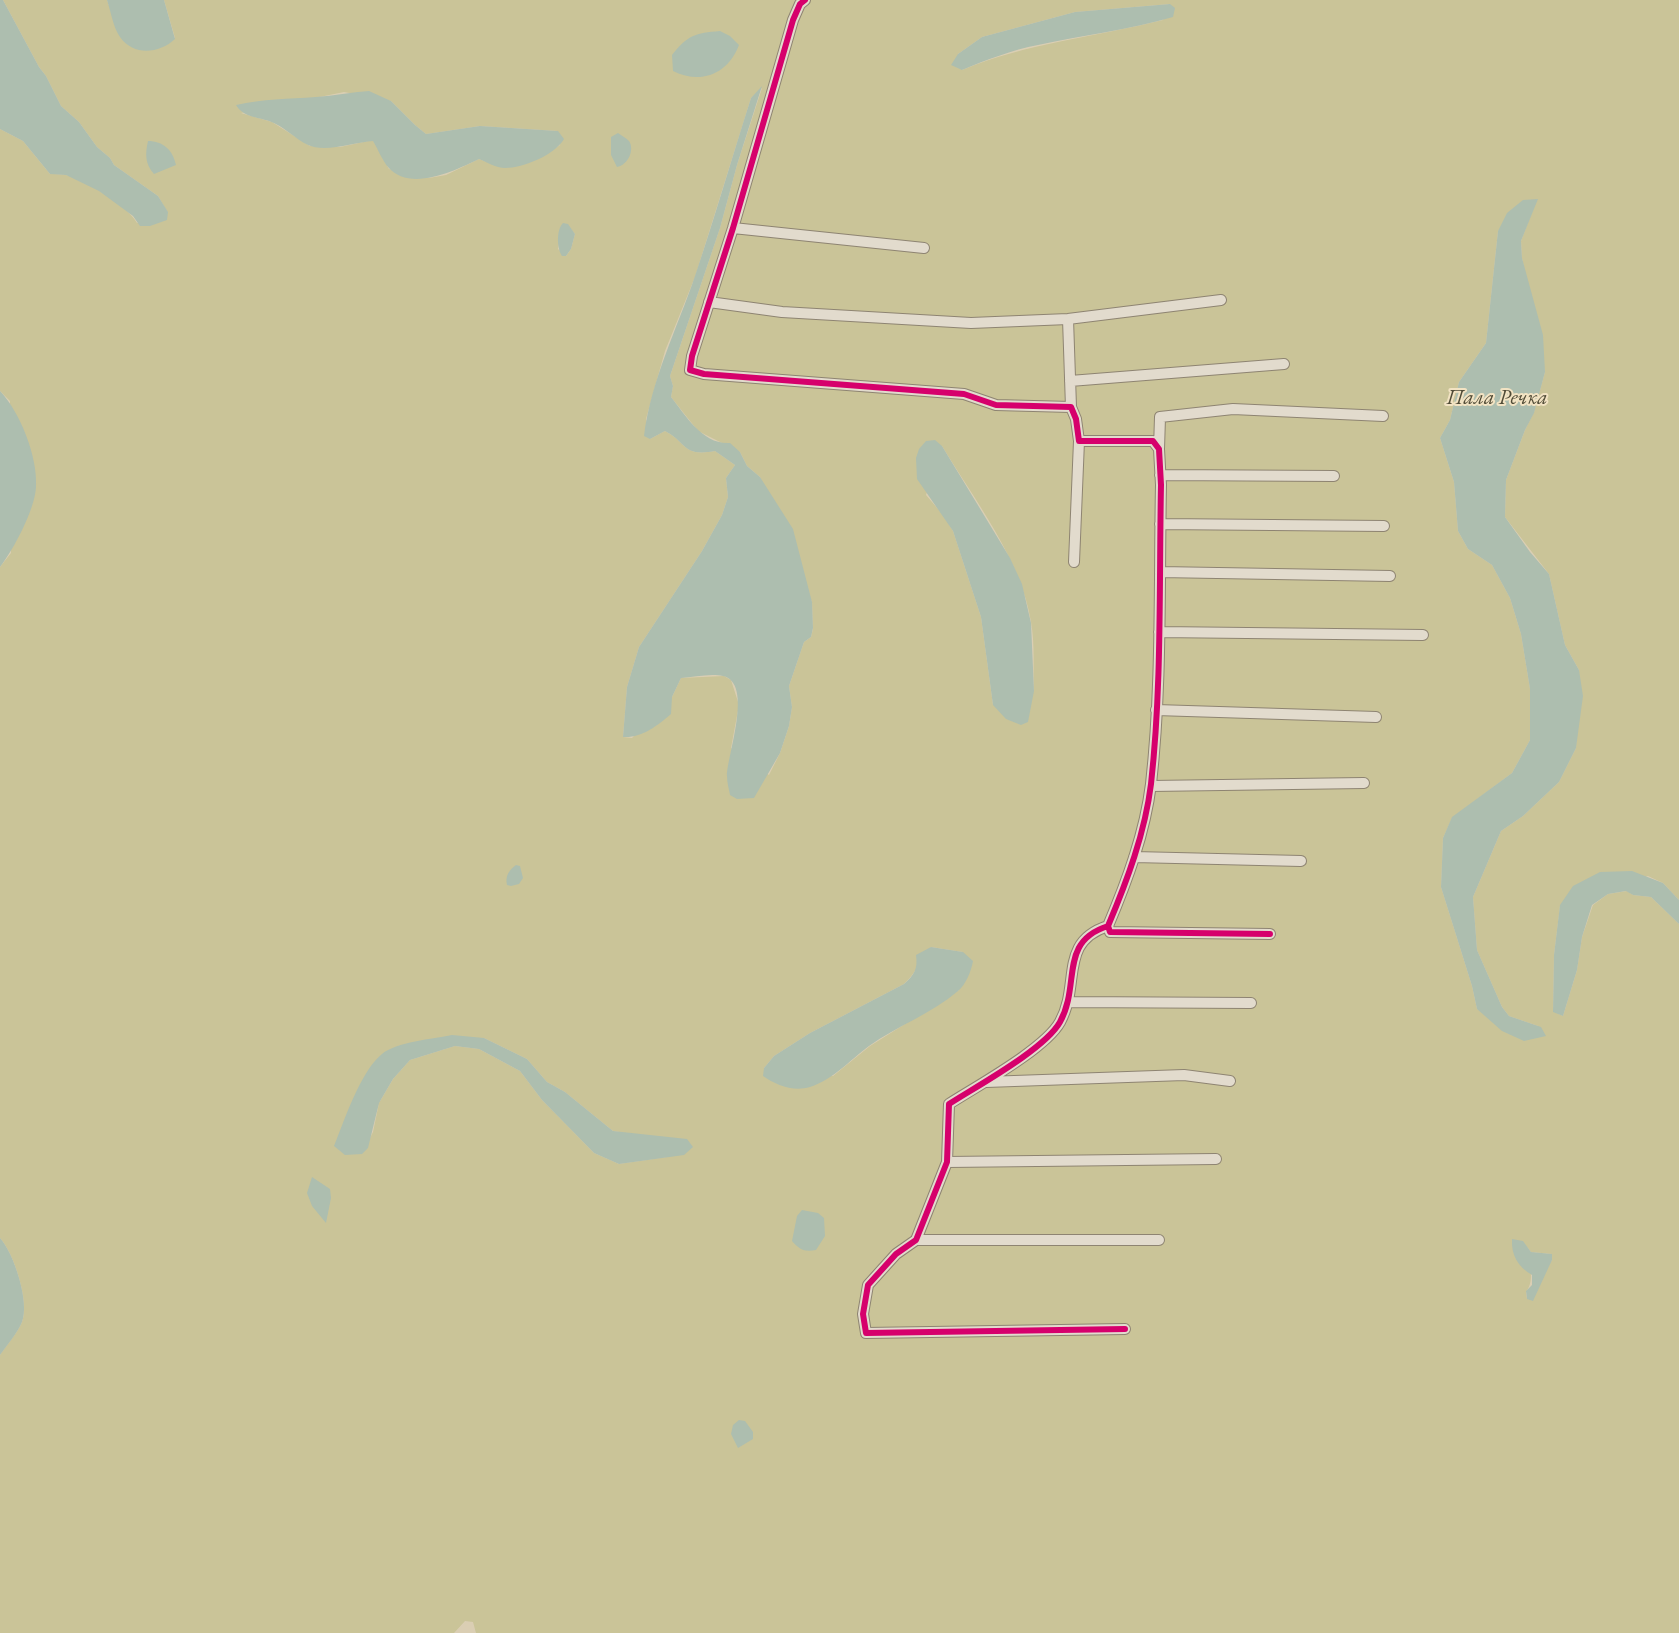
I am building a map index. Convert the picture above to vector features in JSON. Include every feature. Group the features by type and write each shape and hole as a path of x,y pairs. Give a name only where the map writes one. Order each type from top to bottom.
{"street":[{"path":"805,0 800,4 793,20 734,228 692,356 690,370 704,374 964,394 996,405 1071,407"},
{"path":"734,228 924,248"},
{"path":"709,302 782,312 971,323 1068,319 1221,300"},
{"path":"1068,319 1071,407 1076,419 1079,441 1074,562"},
{"path":"1070,381 1284,364"},
{"path":"1270,934 1110,932 1108,926 1134,857 1151,786 1159,632 1160,417 1233,409 1383,416"},
{"path":"1079,441 1153,441 1159,450"},
{"path":"1160,475 1334,476"},
{"path":"1160,524 1384,526"},
{"path":"1160,572 1390,576"},
{"path":"1159,632 1423,635"},
{"path":"1156,710 1376,717"},
{"path":"1151,786 1364,783"},
{"path":"1134,857 1301,861"},
{"path":"1108,926 1094,931 1081,941 1076,954 1068,1002 1060,1022 1053,1030 1026,1054 949,1104 947,1162 916,1240 896,1254 868,1285 862,1314 866,1333 1125,1329"},
{"path":"1068,1002 1251,1003"},
{"path":"984,1082 1184,1075 1230,1082"},
{"path":"947,1162 1216,1159"},
{"path":"916,1240 1159,1240"}],"shaded area":[{"path":"3,0 107,0 115,23 175,38 164,0 1679,0 1679,900 1663,883 1648,876 1560,906 1554,955 1553,1011 1563,1016 1577,970 1582,937 1593,905 1608,894 1627,891 1633,895 1651,897 1679,924 1679,1633 476,1633 473,1622 465,1621 454,1633 0,1633 0,1355 22,1322 24,1303 15,1266 0,1238 0,567 11,553 10,401 0,391 0,129 23,141 50,174 66,175 94,187 116,201 137,223 168,213 158,196 114,165 110,158 97,147 79,122 61,106 46,76 39,67","holes":["1170,4 1163,20 1011,53 962,70 958,54 982,37 1075,12","762,88 737,165 720,228 670,376 673,386 671,397 698,431 740,452 747,466 760,477 812,602 813,629 811,637 804,642 789,686 792,707 789,726 780,753 769,775 731,748 739,705 731,680 724,676 681,678 672,697 632,738 623,737 627,687 639,647 702,551 722,515 728,497 726,478 735,465 715,451 696,452 686,448 665,431 650,439 646,419 665,351 695,277 751,98","344,92 391,101 426,134 480,126 558,131 560,145 541,156 521,163 501,165 479,159 446,175 429,178 389,169 373,140 340,147 310,146 272,122 241,113","1537,199 1521,241 1522,258 1545,372 1534,412 1506,480 1505,517 1549,574 1565,645 1579,670 1576,748 1559,782 1523,816 1501,831 1473,897 1477,950 1502,1007 1509,1016 1541,1027 1477,1009 1472,986 1441,887 1443,838 1452,818 1512,773 1530,740 1530,689 1521,634 1510,598 1492,565 1468,549 1458,531 1454,482 1440,438 1450,420 1459,382 1486,343 1498,231","567,224 575,234 571,249 566,256 558,249 560,237","942,446 995,531 1018,576 1031,622 1034,691 993,705 981,617 953,531 944,516 926,495","931,947 963,952 959,990 870,1046 833,1076 764,1068 774,1056 810,1033 904,984 912,976","484,1038 527,1059 547,1082 565,1092 613,1131 645,1136 667,1157 619,1164 594,1153 542,1100 520,1071 479,1049 455,1046 410,1060 393,1079 379,1103 398,1046","379,1103 373,1132 362,1154","1523,1242 1531,1252 1552,1254 1552,1260 1527,1299 1526,1292 1531,1280 1529,1261"]}],"water":[{"path":"0,0 3,0 61,106 79,122 97,147 110,158 114,165 158,196 168,212 167,220 150,226 140,226 133,216 99,191 66,175 50,174 23,141 0,129"},
{"path":"107,0 164,0 175,39 155,50 147,51 132,48 120,37"},
{"path":"1170,4 1175,8 1173,17 1028,47 962,70 951,65 958,54 982,37 1075,12"},
{"path":"720,31 730,36 739,45 734,55 721,70 703,77 683,75 673,71 672,55 683,43 698,34"},
{"path":"762,86 737,165 720,228 670,376 673,386 671,397 683,412 703,434 720,442 730,443 740,452 747,466 760,477 793,529 812,602 813,628 811,637 804,642 789,686 792,707 789,726 780,753 754,798 737,799 730,795 727,776 737,721 737,692 732,681 723,676 708,675 681,678 672,697 671,714 655,727 637,736 623,737 627,687 639,647 702,551 722,515 728,497 726,478 735,465 715,451 696,452 686,448 665,431 650,439 644,436 647,415 658,375 710,232 751,98"},
{"path":"369,91 391,101 426,134 480,126 558,131 564,139 554,150 538,160 521,166 502,168 479,159 458,169 433,177 408,178 397,175 388,167 373,141 331,148 315,147 308,145 274,123 242,112 236,105 266,100"},
{"path":"618,133 629,141 631,153 621,166 617,167 611,155 611,137"},
{"path":"148,141 153,141 167,147 176,165 154,174 146,159"},
{"name":"Пала Речка","path":"1538,199 1521,241 1522,258 1543,335 1545,372 1534,413 1525,430 1506,480 1505,517 1530,552 1549,574 1565,645 1579,670 1583,696 1576,748 1559,782 1523,816 1501,831 1473,897 1477,950 1502,1007 1509,1016 1541,1027 1546,1036 1524,1041 1502,1031 1477,1009 1472,986 1441,887 1443,838 1452,817 1512,773 1530,740 1530,689 1521,634 1510,598 1492,565 1468,549 1458,531 1454,482 1440,438 1450,420 1459,382 1486,343 1498,231 1507,213 1523,200"},
{"path":"563,223 568,224 575,234 571,249 566,256 562,256 560,253 558,244 559,230"},
{"path":"0,391 21,423 31,449 36,475 36,487 28,517 0,567"},
{"path":"935,440 942,446 1010,558 1022,584 1031,623 1034,691 1028,722 1021,725 1006,719 993,705 981,617 953,531 917,479 916,458 919,449 926,441"},
{"path":"516,865 520,866 523,878 519,884 507,885 508,874"},
{"path":"1632,871 1663,883 1679,900 1679,924 1651,897 1633,895 1626,891 1608,894 1592,905 1582,937 1577,970 1563,1016 1553,1012 1554,955 1560,905 1573,886 1600,872"},
{"path":"931,947 963,952 973,961 963,985 948,999 869,1046 819,1084 797,1089 779,1085 763,1076 764,1068 774,1056 810,1033 904,984 914,971 916,955"},
{"path":"452,1035 484,1038 527,1059 547,1082 565,1092 613,1131 687,1139 693,1147 684,1155 619,1164 594,1153 542,1100 520,1071 479,1049 455,1046 410,1060 393,1079 379,1103 368,1148 362,1154 345,1155 334,1146 360,1084 374,1062 382,1054 405,1044"},
{"path":"312,1177 330,1189 331,1198 326,1223 312,1206 307,1193"},
{"path":"802,1210 818,1213 824,1218 825,1236 816,1250 802,1250 792,1241 797,1216"},
{"path":"0,1238 10,1255 19,1278 24,1303 24,1314 17,1331 0,1355"},
{"path":"1512,1239 1523,1241 1531,1252 1552,1254 1552,1260 1533,1301 1527,1299 1526,1291 1532,1285 1532,1275 1516,1260"},
{"path":"739,1420 745,1421 753,1432 753,1439 738,1448 731,1434 733,1425"}],"cycle path":[{"path":"805,0 800,4 793,20 733,228 692,356 690,370 704,374 964,394 996,405 1071,407 1076,419 1079,441 1153,441 1159,449 1161,485 1155,747 1151,784 1140,839 1108,926 1110,932 1270,934"},
{"path":"1108,926 1092,933 1082,942 1076,953 1066,1008 1060,1022 1052,1033 1026,1055 949,1104 947,1162 916,1240 896,1254 868,1285 863,1314 866,1333 1125,1329"}]}
